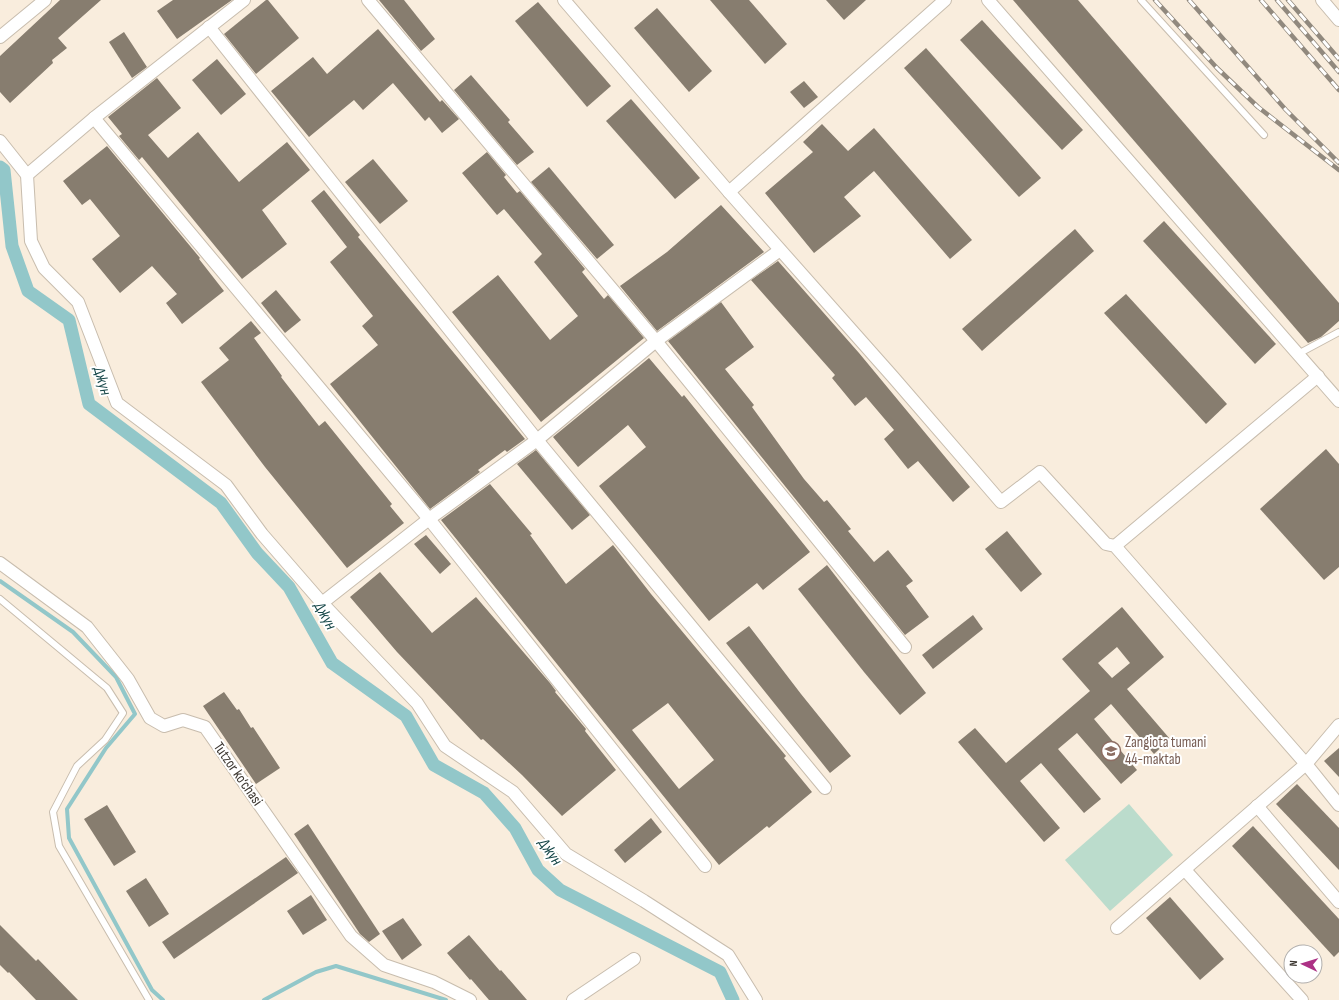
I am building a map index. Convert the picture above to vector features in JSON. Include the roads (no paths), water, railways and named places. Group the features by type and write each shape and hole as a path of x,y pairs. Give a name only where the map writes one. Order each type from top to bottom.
{"street":[{"path":"2,31 45,0"},
{"path":"27,174 94,118 244,0"},
{"path":"368,0 656,341 905,647"},
{"path":"564,0 728,192 893,376 1001,502 1040,472 1106,544 1110,547 1115,546 1318,376"},
{"path":"728,192 945,0"},
{"path":"988,0 1339,401"},
{"path":"1322,0 1339,20"},
{"path":"209,27 537,440 825,788"},
{"path":"94,118 429,519 705,866"},
{"path":"0,141 27,174 31,241 44,268 78,302 117,403 226,484 262,534 322,602 417,703 445,746 514,792 566,854 644,901 728,956 756,1000"},
{"path":"322,602 429,519 537,440 656,341 780,250"},
{"path":"1115,546 1306,764 1339,805"},
{"name":"Tutzor ko‘chasi","path":"0,563 87,627 128,679 150,718 164,726 183,720 205,727 351,936 384,965 434,982 470,1000"},
{"path":"1117,928 1306,764 1339,725"},
{"path":"1257,806 1339,902"},
{"path":"1185,870 1302,1000"},
{"path":"573,1000 634,959"}],"lane":[{"path":"1141,0 1264,134"},
{"path":"1298,354 1339,332"},
{"path":"0,599 107,688 124,713 105,740 77,766 53,812 59,846 149,1000"}],"waterway":[{"name":"Джун","path":"0,167 4,170 12,246 28,291 69,320 89,404 221,503 257,553 289,587 332,663 406,716 434,765 484,793 515,828 538,870 560,890 720,972 733,1000"},
{"path":"0,581 73,632 116,677 135,714 106,748 67,809 69,838 152,990 163,1000"},
{"path":"264,1000 316,972 336,966 446,1000"}],"railway":[{"path":"1155,0 1217,68 1258,107 1339,170"},
{"path":"1189,0 1286,110 1339,163"},
{"path":"1261,0 1339,90"},
{"path":"1277,0 1339,72"},
{"path":"1288,0 1339,59"}],"place":[{"name":"Zangiota tumani 44-maktab","path":"1111,751"}]}
